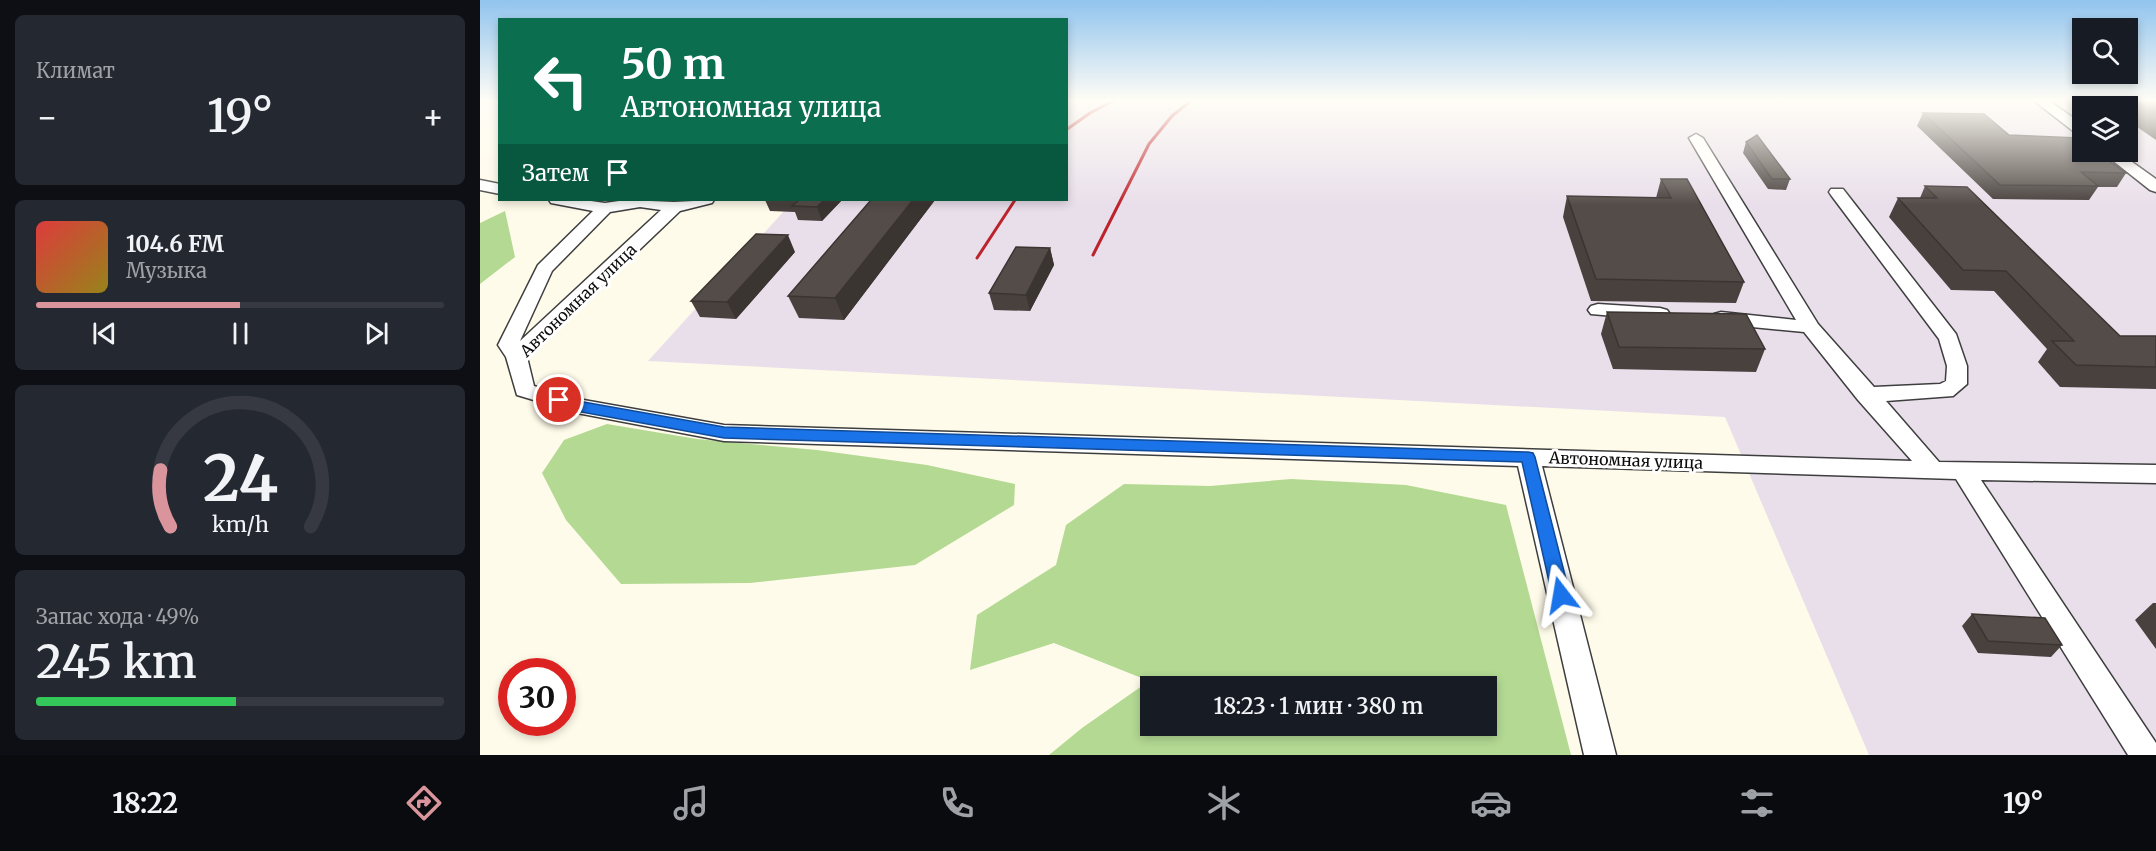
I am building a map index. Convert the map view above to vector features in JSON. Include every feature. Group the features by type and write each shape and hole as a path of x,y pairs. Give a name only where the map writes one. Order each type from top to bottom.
{"street":[{"path":"1696,138 1810,327 1932,470"},
{"path":"2122,162 2156,187"},
{"path":"480,185 498,189"},
{"path":"1837,192 1949,338 1957,366 1956,384 1945,390 1866,394"},
{"path":"563,201 605,208 640,202 674,207 701,201"},
{"name":"Автономная улица","path":"674,207 516,356 525,390 576,406 724,433 1963,471 2156,474"},
{"path":"516,356 508,345 544,269 605,208"},
{"path":"1598,310 1676,315"},
{"path":"1699,317 1810,327"},
{"path":"1528,457 1600,755"},
{"path":"1963,471 2146,755"}],"shaded area":[{"path":"1068,135 2072,135 2072,162 2138,162 2138,135 2156,135 2156,755 1869,755 1725,417 648,361 793,201 1068,201"}],"green space":[{"path":"505,211 515,257 480,284 480,223"},
{"path":"607,424 697,439 817,450 927,465 1015,484 1014,505 915,565 750,583 621,584 566,520 542,473 564,440"},
{"path":"1291,479 1406,485 1506,505 1571,755 1049,755 1082,728 1140,687 1140,736 1497,736 1497,676 1140,677 1054,643 970,670 977,615 1056,565 1066,525 1124,484 1210,486"}],"building":[{"path":"1757,135 1790,179 1772,179 1746,142"},
{"path":"1947,135 2072,138 2072,162 2111,162 2126,173 2081,172 2098,186 2000,185"},
{"path":"1661,179 1687,179 1744,282 1596,279 1567,196 1671,198"},
{"path":"1925,186 1967,187 2120,336 2156,336 2156,367 2076,365 2052,341 2074,341 2006,271 1963,270 1898,198 1937,198"},
{"path":"798,201 823,201 817,207 792,206"},
{"path":"870,201 912,201 835,298 788,296"},
{"path":"756,234 788,235 727,302 691,301"},
{"path":"1016,247 1050,248 1026,295 989,293"},
{"path":"1607,312 1746,314 1765,349 1619,347"},
{"path":"1972,614 2045,618 2062,645 1988,641"}],"railway":[{"path":"1093,255 1149,144 1156,135"},
{"path":"977,258 1014,201"}],"route":[{"path":"559,400 576,406 724,433 1528,457 1561,595"}]}
